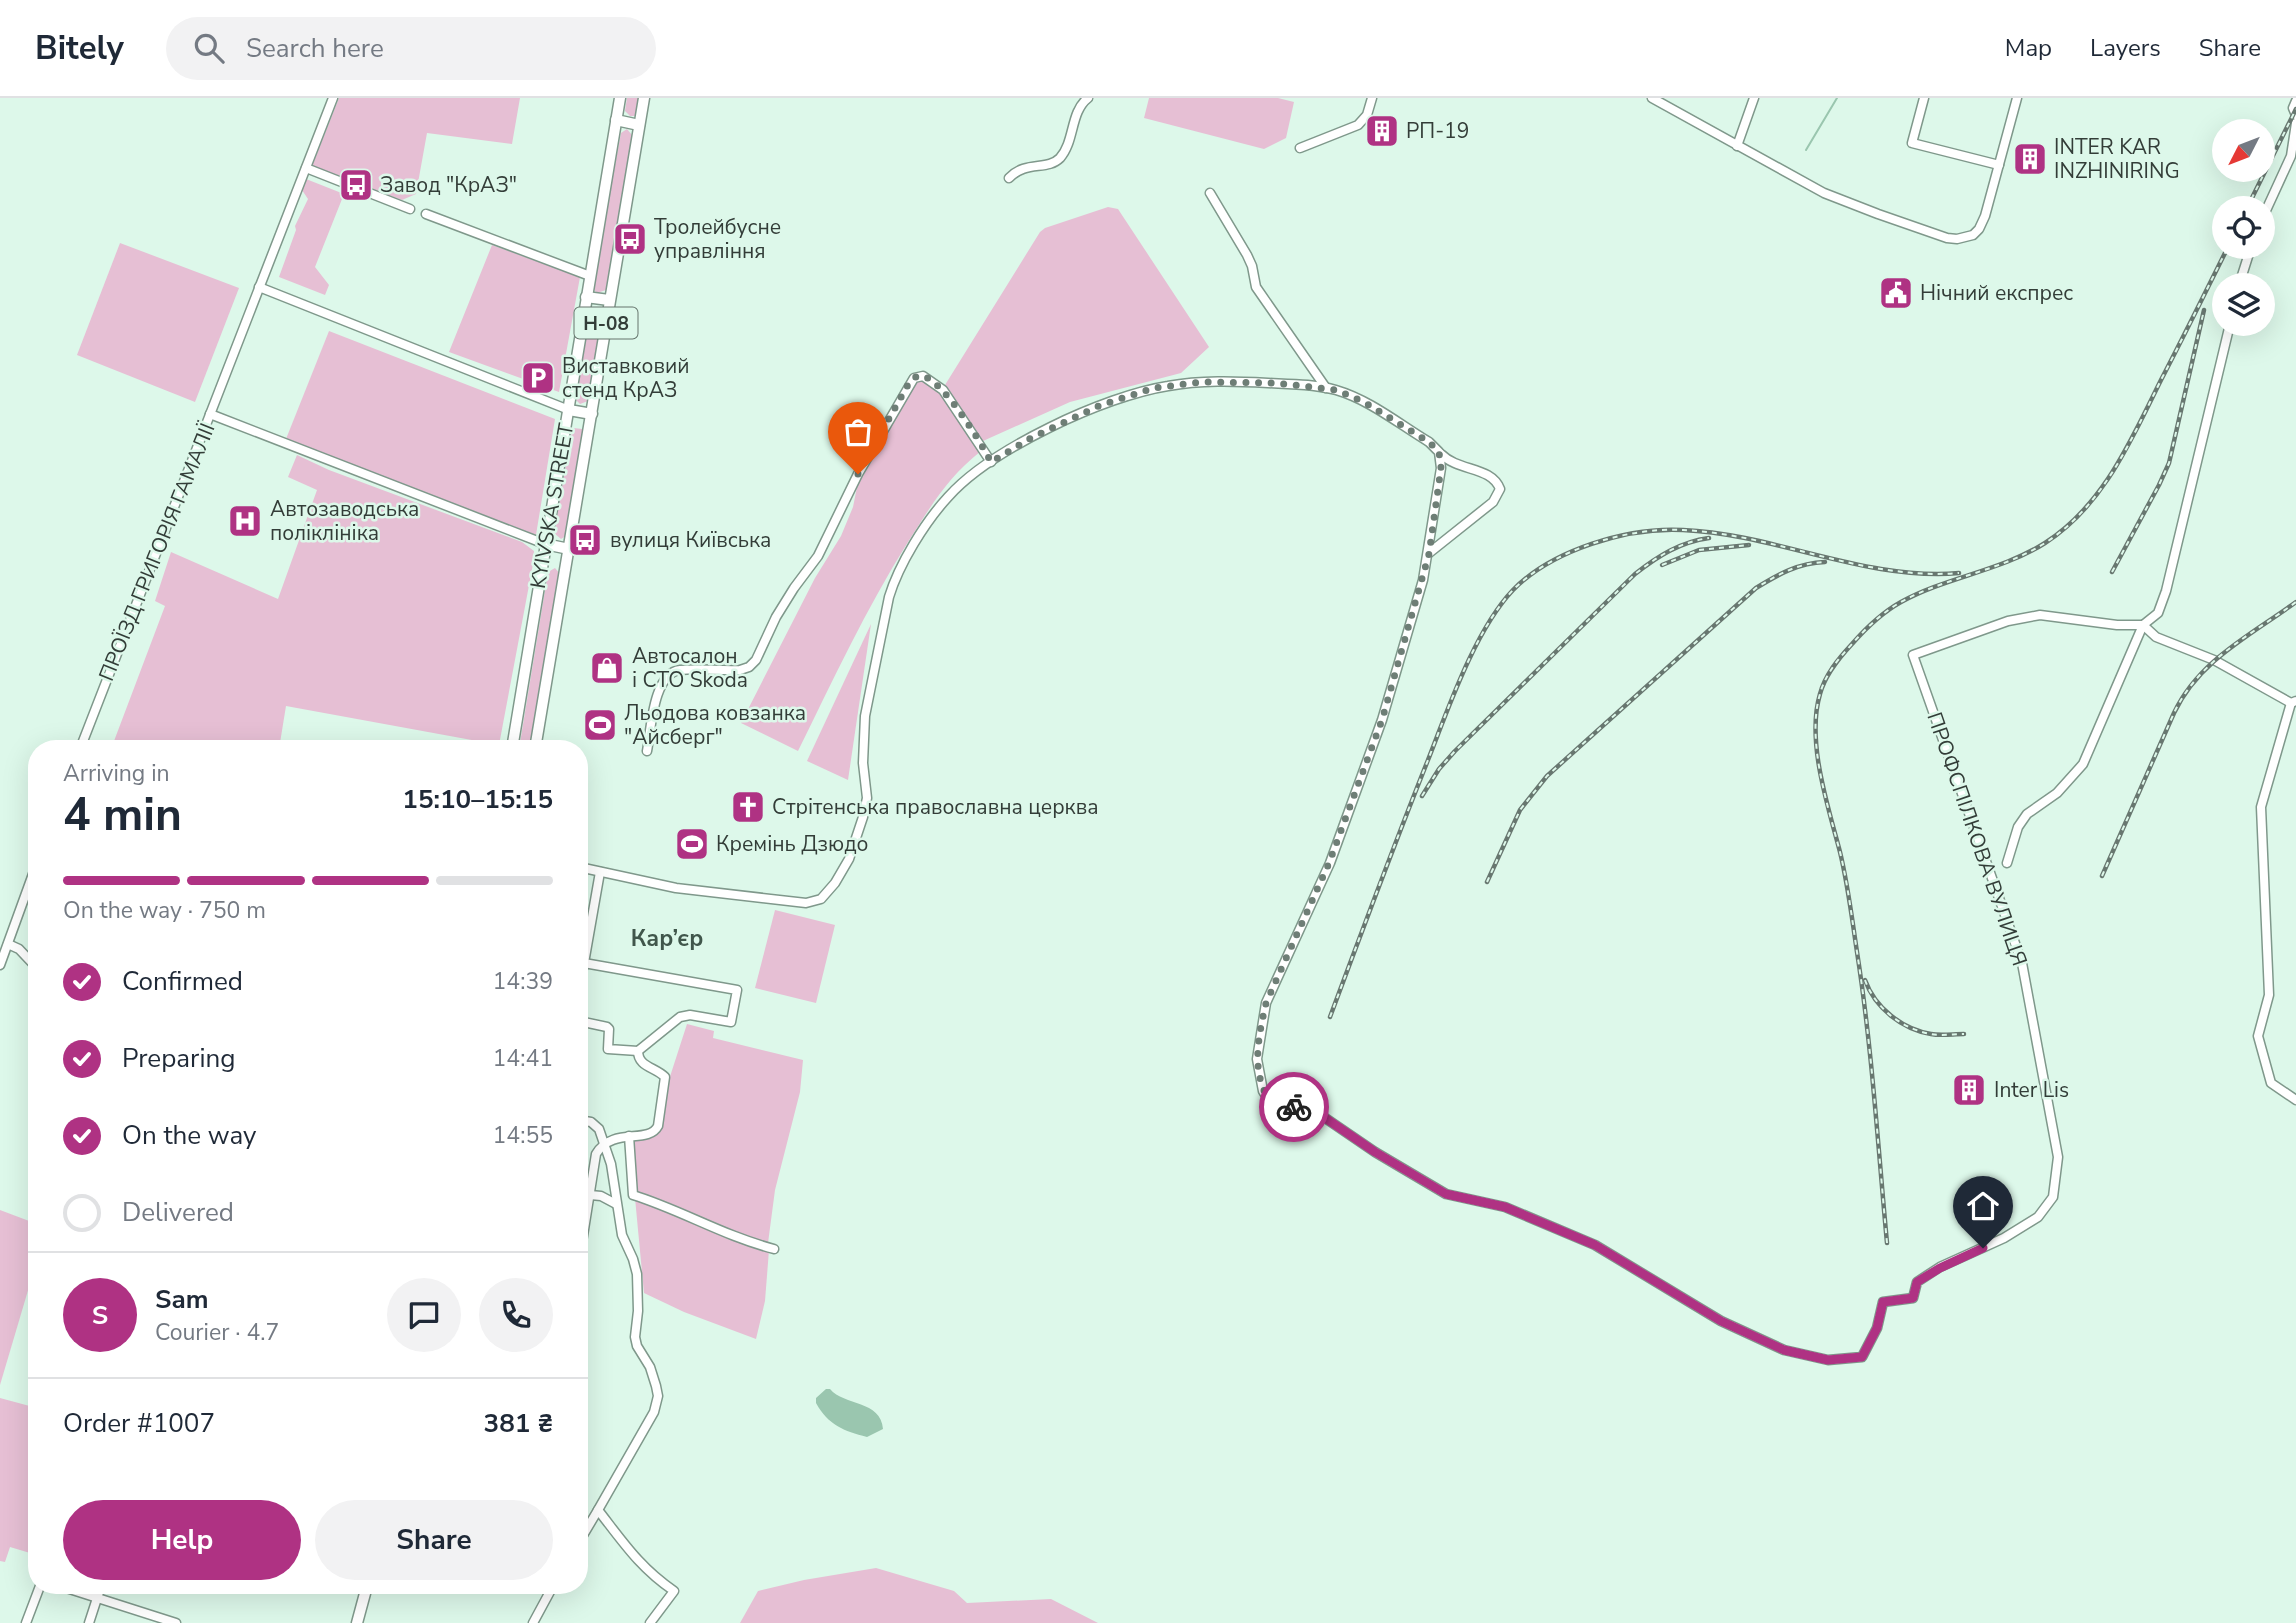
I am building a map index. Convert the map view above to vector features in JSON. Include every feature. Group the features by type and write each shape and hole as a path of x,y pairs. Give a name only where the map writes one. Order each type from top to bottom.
{"main road":[{"name":"KYIVSKA STREET","path":"513,740 620,98"},
{"name":"KYIVSKA STREET","path":"537,740 644,98"},
{"path":"616,120 639,125"},
{"path":"586,297 609,300"},
{"path":"569,410 592,414"},
{"path":"545,544 569,549"},
{"path":"358,1623 365,1594"}],"street":[{"path":"210,414 333,98"},
{"path":"1009,178 1023,167 1048,164 1062,155 1079,106 1088,98"},
{"path":"1300,148 1358,125 1367,115 1372,98"},
{"path":"1652,98 1824,193 1939,235 1965,238 1979,229 1985,216 2017,98"},
{"path":"1737,146 1754,98"},
{"path":"1924,98 1912,143 1999,165"},
{"path":"2296,101 2293,108 2296,115"},
{"path":"2273,196 2291,156 2296,123"},
{"path":"306,168 410,209"},
{"path":"1210,193 1247,255 1256,287 1326,388"},
{"path":"426,214 590,276"},
{"path":"259,288 569,410"},
{"name":"ПРОФСПІЛКОВА ВУЛИЦЯ","path":"2007,863 2018,827 2028,814 2057,793 2083,764 2143,625 2158,613 2166,591 2227,336"},
{"path":"647,751 654,708 666,676 679,670 740,670 749,667 756,660 780,610 818,556 858,474 914,378 923,376 943,390 991,462"},
{"path":"588,869 676,888 806,903 815,902 826,895 849,859 863,817 867,798 863,763 865,716 893,582 908,556 948,497 991,462 1072,418 1128,396 1154,388 1237,381 1326,388 1364,402 1429,442 1456,466 1491,475 1497,481 1500,489 1493,502 1429,554"},
{"name":"ПРОЇЗД ГРИГОРІЯ ГАМАЛІЇ","path":"83,740 210,414 545,544"},
{"path":"1429,554 1441,468 1439,452"},
{"name":"ПРОФСПІЛКОВА ВУЛИЦЯ","path":"1429,554 1382,720 1363,774 1329,863 1266,1003 1257,1059 1263,1091 1272,1105 1312,1109 1375,1152 1446,1194 1505,1207 1595,1245 1721,1321 1784,1350 1828,1360 1862,1357 1877,1328 1883,1302 1913,1298 1917,1282 1940,1268 2004,1238 2038,1217 2053,1197 2058,1157 2022,963 1913,655 2008,621 2040,615 2117,625 2143,625"},
{"path":"2143,625 2156,637 2214,660 2293,702 2261,807 2269,995 2258,1035 2271,1083 2296,1100"},
{"path":"588,940 600,872"},
{"path":"0,965 28,888"},
{"path":"8,944 19,949 28,958"},
{"path":"588,964 737,990 731,1022 690,1015 680,1017 638,1051 608,1049 607,1027 588,1023"},
{"path":"588,1207 596,1154 605,1144 617,1138 648,1135 656,1131 666,1082 661,1073 643,1064 638,1051"},
{"path":"588,1122 595,1124 602,1133 611,1164 622,1235 637,1274 638,1311 635,1337 637,1346 650,1367 658,1396 654,1412 588,1527"},
{"path":"629,1136 633,1195 671,1207 744,1241 774,1249"},
{"path":"590,1195 601,1196 615,1203"},
{"path":"598,1510 639,1563 674,1591 650,1623"},
{"path":"26,1623 37,1594"},
{"path":"85,1594 176,1623"},
{"path":"91,1622 98,1594"},
{"path":"533,1623 549,1594"}],"shaded area":[{"path":"339,98 520,98 512,144 427,133 416,194 402,200 312,166"},
{"path":"627,98 641,98 635,116 630,116 625,111"},
{"path":"1149,98 1278,98 1294,102 1286,138 1264,149 1144,118"},
{"path":"627,129 632,135 606,290 597,293 592,288 621,133"},
{"path":"306,179 344,194 315,267 329,285 325,295 279,277 296,230 295,226 308,199 302,190"},
{"path":"1108,207 1118,209 1209,347 1181,373 1070,402 983,441 945,385 1040,232"},
{"path":"120,243 239,288 195,402 77,355"},
{"path":"492,245 580,277 559,392 544,387 546,374 532,370 530,382 449,352"},
{"path":"596,308 602,314 588,401 580,404 575,399 590,312"},
{"path":"329,331 555,419 536,535 286,439"},
{"path":"921,378 947,402 981,451 949,482 908,542 864,619 798,751 741,723 815,578 841,536 853,507 857,487 915,382"},
{"path":"574,428 582,429 583,433 567,535 561,539 554,533"},
{"path":"297,455 329,470 522,542 534,551 500,740 472,740 286,706 280,740 114,740 165,606 155,601 171,552 278,599 317,490 288,477"},
{"path":"555,568 560,574 532,740 520,740 548,572"},
{"path":"871,624 848,780 807,761"},
{"path":"775,910 835,925 816,1003 755,988"},
{"path":"687,1024 714,1031 713,1038 803,1060 800,1092 775,1190 768,1243 743,1238 674,1205 636,1194 630,1141 656,1135 665,1092"},
{"path":"635,1198 769,1250 765,1301 756,1339 684,1312 644,1293"},
{"path":"0,1210 28,1221 28,1290 0,1385"},
{"path":"826,1389 869,1408 881,1420 883,1429 867,1437 831,1422 816,1403 816,1398"},
{"path":"0,1398 28,1406 28,1552 10,1547 5,1562 0,1561"},
{"path":"876,1568 954,1591 967,1603 1051,1599 1098,1623 740,1623 758,1591"}],"waterway":[{"path":"1806,150 1837,98"}],"railway":[{"path":"2253,196 2296,109"},
{"path":"1887,1243 1862,988 1845,877 1817,753 1816,712 1822,687 1847,650 1869,626 1894,606 1918,593 2028,553 2066,528 2084,510 2100,491 2127,448 2222,259"},
{"path":"2112,572 2169,463 2204,310"},
{"path":"1330,1017 1464,671 1486,626 1513,590 1529,576 1548,563 1592,544 1638,532 1661,530 1718,533 1889,570 1924,574 1959,573"},
{"path":"1422,796 1439,769 1455,751 1635,574 1670,551 1709,538"},
{"path":"1662,565 1699,550 1749,545"},
{"path":"1487,882 1520,810 1547,776 1756,588 1789,570 1825,562"},
{"path":"2102,876 2174,713 2185,694 2212,663 2296,602"},
{"path":"1865,980 1875,1000 1900,1022 1931,1034 1964,1034"}],"way so far":[{"path":"858,474 909,383 918,376 923,376 943,390 991,462 1072,418 1128,396 1167,386 1237,381 1336,390 1364,402 1429,442 1439,452 1441,468 1429,554 1382,720 1329,863 1266,1003 1257,1059 1263,1091 1272,1105 1294,1107"}],"place":[{"name":"РП-19","path":"1382,131"},
{"name":"INTER KAR INZHINIRING","path":"2030,159"},
{"name":"Завод \"КрАЗ\"","path":"356,185"},
{"name":"Тролейбусне управління","path":"630,239"},
{"name":"Нічний експрес","path":"1896,293"},
{"name":"Виставковий стенд КрАЗ","path":"538,378"},
{"name":"Автозаводська поліклініка","path":"245,521"},
{"name":"вулиця Київська","path":"585,540"},
{"name":"Автосалон і СТО Skoda","path":"607,668"},
{"name":"Льодова ковзанка \"Айсберг\"","path":"600,725"},
{"name":"Стрітенська православна церква","path":"748,807"},
{"name":"Кремінь Дзюдо","path":"692,844"},
{"name":"Inter Lis","path":"1969,1090"}],"district":[{"name":"Кар’єр","path":"667,938"}],"route":[{"path":"1294,1107 1312,1109 1375,1152 1446,1194 1505,1207 1595,1245 1721,1321 1784,1350 1828,1360 1862,1357 1877,1328 1883,1302 1913,1298 1917,1282 1983,1248"}]}
